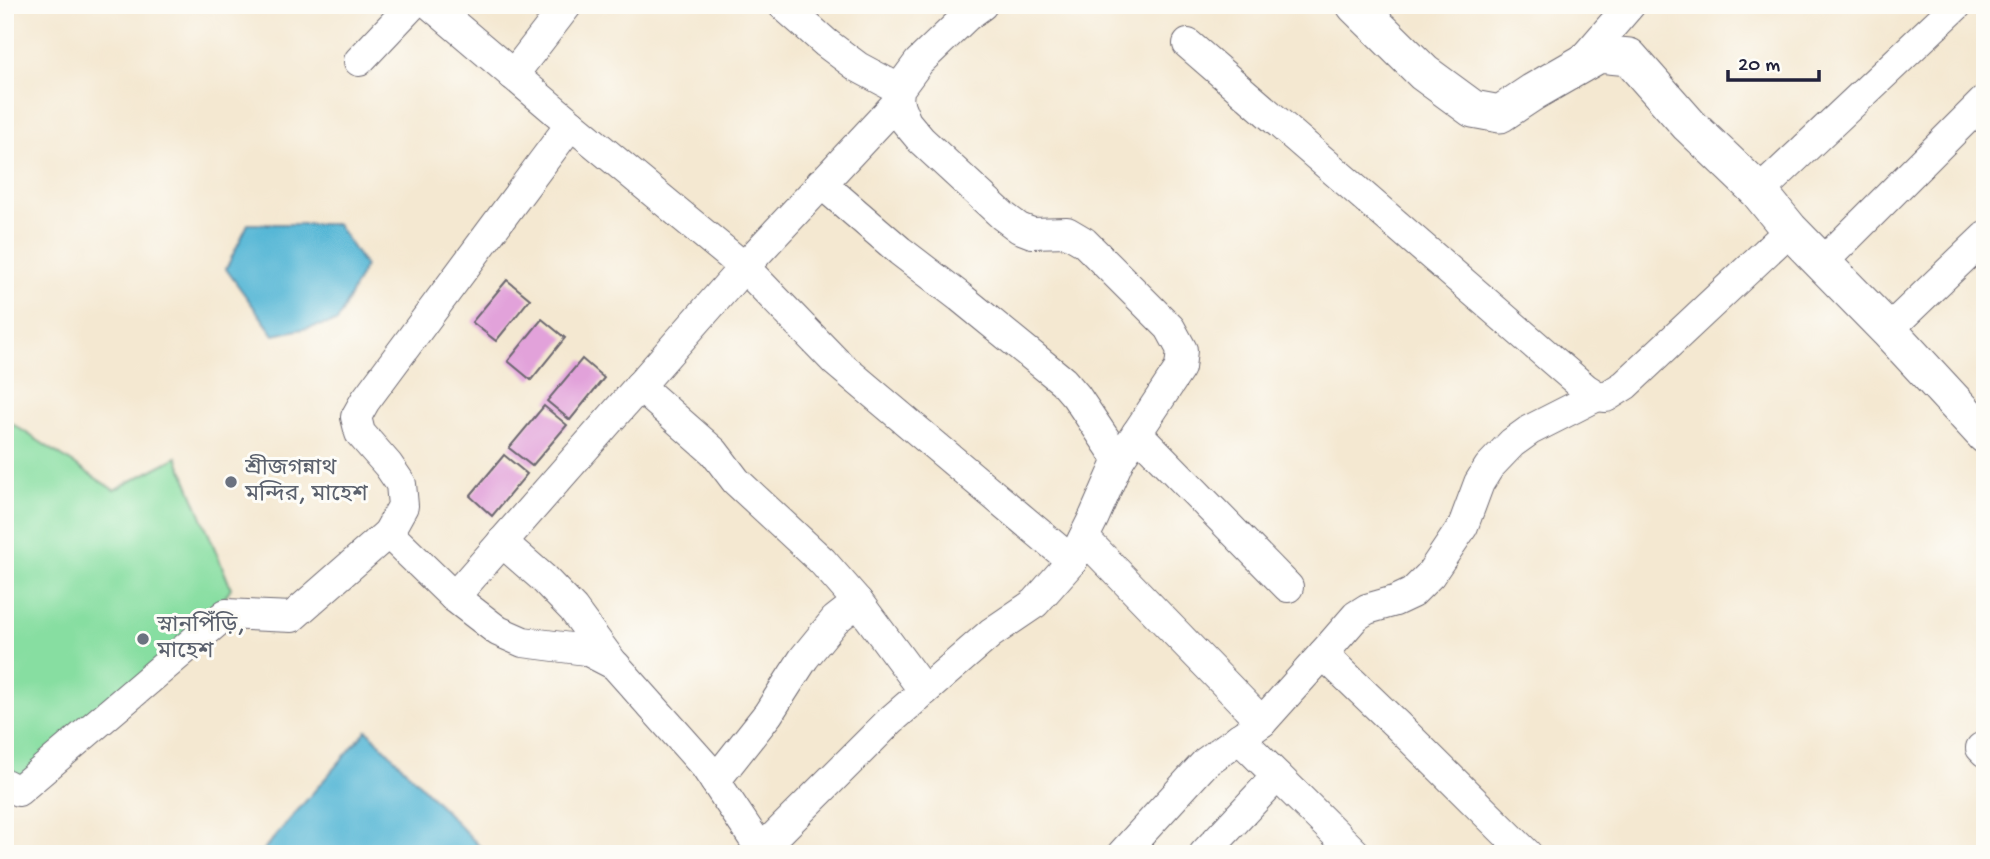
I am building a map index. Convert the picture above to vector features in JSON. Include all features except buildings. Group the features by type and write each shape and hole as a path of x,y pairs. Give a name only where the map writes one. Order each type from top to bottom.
{"street":[{"path":"359,61 412,5"},
{"path":"431,5 744,267 836,362 1078,550 1250,730 1277,776 1356,854"},
{"path":"513,75 567,5"},
{"path":"502,542 573,609 615,665 705,766 761,852 891,720 991,633 1035,603 1078,550 1119,460 1180,368 1182,350 1170,328 1084,243 1067,232 1032,233 1019,228 1003,216 920,140 906,122 898,96 826,43 783,5"},
{"path":"1579,64 1630,5"},
{"path":"1759,192 1957,5"},
{"path":"454,597 898,96 919,62 969,9"},
{"path":"1367,9 1424,74 1473,109 1500,114 1599,54 1629,57 1689,125 1759,192 1790,230 1981,423"},
{"path":"1188,44 1597,396 1606,397 1625,385 1790,230"},
{"path":"1822,263 1985,100"},
{"path":"5,784 18,790 226,614 292,617 388,533 403,506 401,484 360,433 356,417 365,401 571,124"},
{"path":"821,183 900,251 1063,381 1119,460"},
{"path":"1888,330 1985,237"},
{"path":"639,386 714,453 736,481 822,561 858,602 924,691"},
{"path":"1122,854 1206,762 1250,730 1356,616 1367,609 1412,593 1430,575 1463,526 1479,483 1489,467 1512,443 1530,429 1597,396"},
{"path":"1137,433 1288,587"},
{"path":"388,533 454,597 498,631 523,642 586,650 615,665"},
{"path":"715,781 768,714 804,657 835,620 858,602"},
{"path":"1323,654 1527,854"},
{"path":"1204,854 1277,776"}],"green space":[{"path":"5,419 114,490 177,457 231,588 202,632 28,782 5,774"}],"water":[{"path":"248,224 337,224 365,266 337,322 274,335 226,269"},
{"path":"367,730 487,854 260,854"}],"place":[{"name":"শ্রীজগন্নাথ মন্দির, মাহেশ","path":"231,482"},
{"name":"স্নানপিঁড়ি, মাহেশ","path":"143,639"}]}
